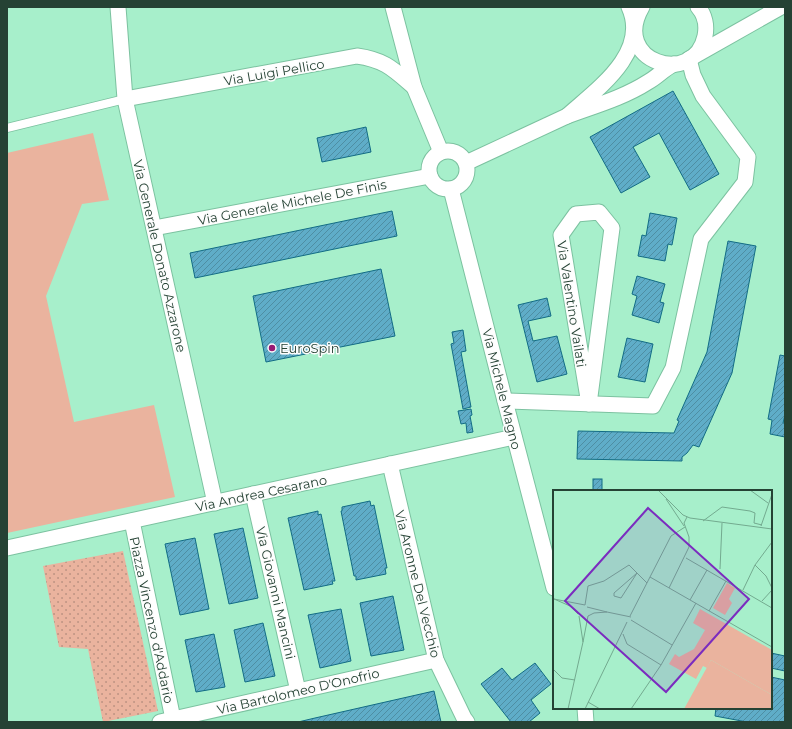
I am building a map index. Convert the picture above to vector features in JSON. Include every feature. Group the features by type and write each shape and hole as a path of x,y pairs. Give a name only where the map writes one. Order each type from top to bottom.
{"street":[{"name":"Via Generale Donato Azzarone","path":"118,7 125,99 215,503"},
{"path":"393,7 414,87 441,152"},
{"path":"629,7 635,37 639,47 645,55 654,61 663,64 682,63 781,7"},
{"path":"567,116 606,82 622,63 631,45 637,16 642,7"},
{"path":"689,59 698,52 704,42 706,31 705,20 698,7"},
{"name":"Via Luigi Pellico","path":"125,99 357,56 369,58 386,64 414,87"},
{"path":"505,401 653,406 673,368 701,239 745,182 748,157 703,96 693,75 689,59"},
{"path":"466,163 567,116 614,99 649,82 674,64"},
{"path":"452,151 462,157 466,163 467,168 464,179 457,187 451,189 440,187 430,176 429,167 431,162 434,156 441,152 452,151"},
{"name":"Via Generale Michele De Finis","path":"154,228 430,176"},
{"name":"Via Michele Magno","path":"451,189 553,584"},
{"name":"Via Valentino Vailati","path":"599,212 612,228 589,404 560,235 576,214 599,212"},
{"name":"Via Andrea Cesarano","path":"7,548 514,437"},
{"name":"Via Aronne Del Vecchio","path":"390,464 436,660 464,718 468,722"},
{"name":"Via Giovanni Mancini","path":"253,494 298,691"},
{"name":"Piazza Vincenzo d'Addario","path":"132,521 166,721"},
{"name":"Via Bartolomeo D'Onofrio","path":"166,721 436,660"},
{"path":"585,709 586,722"}],"lane":[{"path":"7,128 125,99"}],"shaded area":[{"path":"93,133 109,200 82,204 46,296 74,422 154,405 175,497 7,533 7,153"},
{"path":"123,551 158,711 103,722 88,649 59,647 43,566"}],"building":[{"path":"673,91 719,174 690,190 659,133 633,147 650,177 621,193 590,137"},
{"path":"366,127 371,152 322,162 317,138"},
{"path":"392,211 397,236 195,278 190,253"},
{"path":"650,213 677,218 672,245 668,244 665,261 638,256 642,235 646,236"},
{"path":"728,241 756,246 732,373 699,447 693,445 682,457 682,461 577,459 578,431 674,433 679,421 677,420 707,352"},
{"path":"381,269 395,336 266,362 253,296"},
{"path":"637,276 665,284 660,302 664,303 659,323 632,315 637,296 632,294"},
{"path":"547,298 551,316 528,321 533,341 557,336 567,374 537,382 518,305"},
{"path":"463,330 466,351 461,352 471,407 463,409 451,344 454,343 452,332"},
{"path":"627,338 653,344 645,382 618,377"},
{"path":"780,355 785,356 785,415 783,423 785,423 785,437 770,434 772,420 768,419"},
{"path":"471,409 472,415 470,416 473,432 467,433 466,423 461,424 458,411"},
{"path":"593,479 602,479 602,490 593,490"},
{"path":"370,501 371,506 374,505 387,568 385,568 386,574 356,580 341,511 342,507"},
{"path":"318,511 318,515 321,514 335,581 332,581 333,584 304,590 288,518"},
{"path":"243,528 258,598 229,604 214,534"},
{"path":"195,538 209,609 180,615 165,544"},
{"path":"393,596 404,650 371,656 360,603"},
{"path":"341,609 351,661 320,668 308,615"},
{"path":"263,623 275,676 245,682 234,630"},
{"path":"214,634 225,687 196,692 185,640"},
{"path":"772,653 785,656 785,671 772,668"},
{"path":"535,663 551,684 531,700 540,713 529,722 511,722 481,684 502,668 512,680"},
{"path":"772,677 785,680 785,722 747,722 715,716 716,709 772,709"},
{"path":"434,691 441,722 298,722 315,718"}],"place":[{"name":"EuroSpin","path":"272,348"}]}
